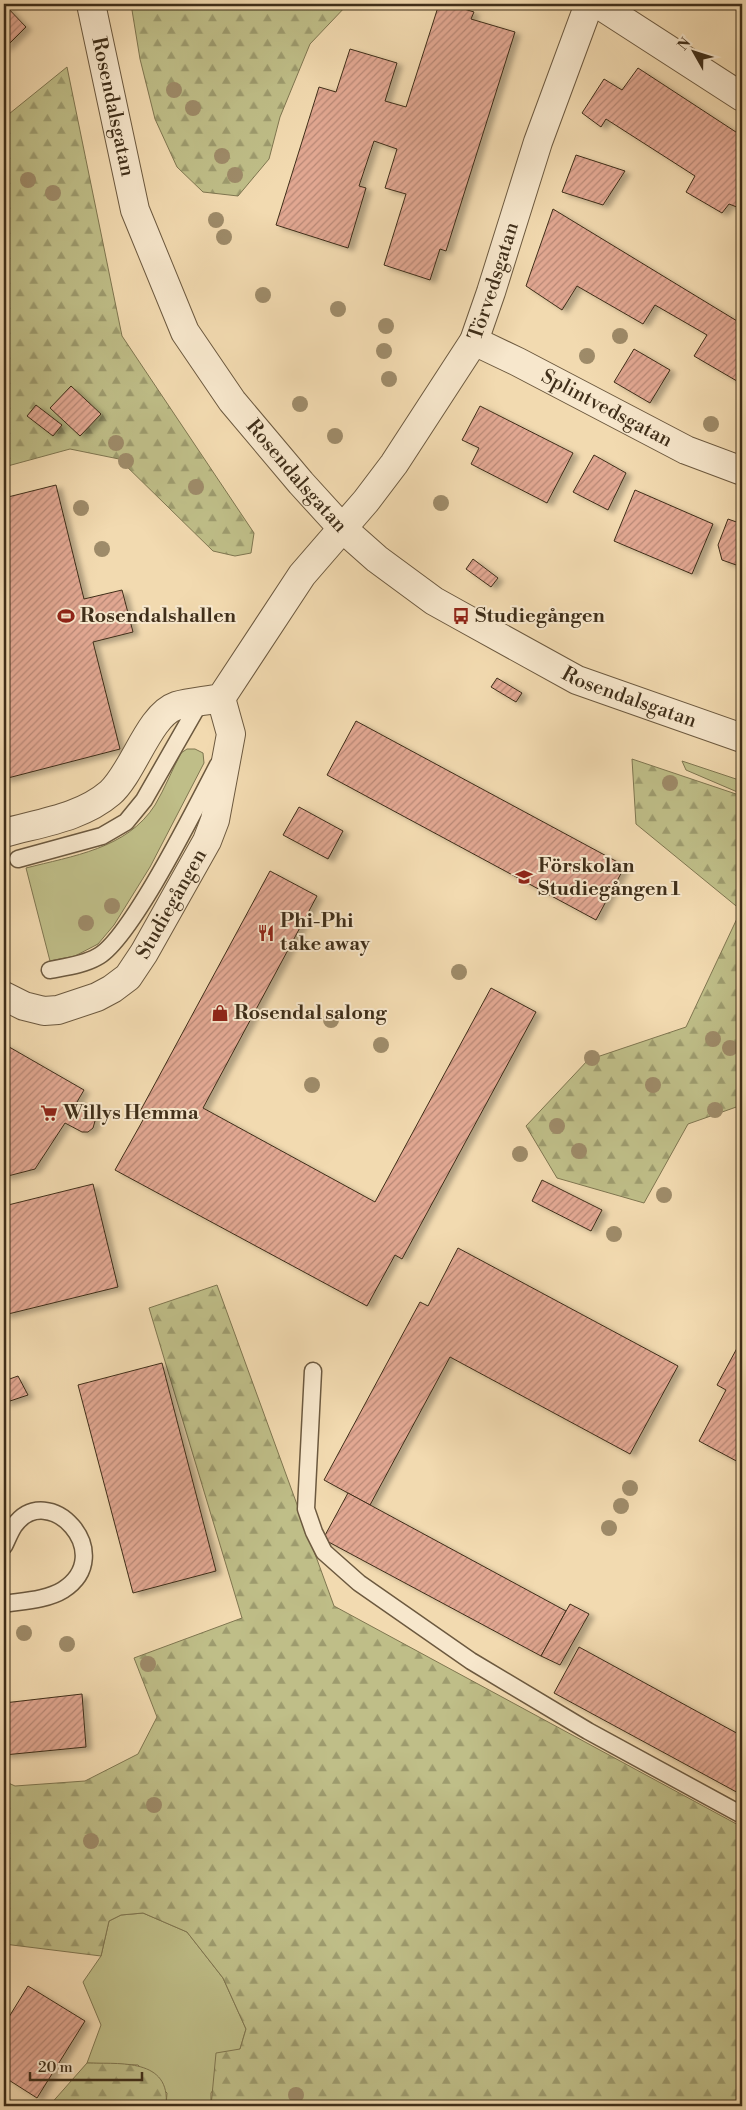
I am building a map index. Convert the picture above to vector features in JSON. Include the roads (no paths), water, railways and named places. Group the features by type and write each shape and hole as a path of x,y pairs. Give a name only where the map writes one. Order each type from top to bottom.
{"street":[{"name":"Rosendalsgatan","path":"91,4 135,210 185,332 232,401 342,528 377,559 434,600 525,653 577,680 742,738"},
{"name":"Törvedsgatan","path":"342,528 366,501 394,464 474,341 538,142 588,4"},
{"path":"598,4 742,97"},
{"name":"Splintvedsgatan","path":"474,341 686,450 742,471"},
{"path":"4,833 88,808 110,793 124,777 148,734 160,719 174,707 210,700 286,596 342,528"},
{"name":"Studiegången","path":"4,996 24,1006 44,1011 58,1010 84,1002 112,989 128,977 144,953 208,841 215,820 230,734 210,700"}],"lane":[{"path":"18,859 102,836 126,822 144,800 210,700"},
{"path":"50,970 98,957 116,942 169,854 218,765 228,753"},
{"path":"313,1371 306,1509 314,1532 324,1552 359,1583 471,1661 588,1731 742,1815"},
{"path":"4,1546 15,1524 32,1513 49,1511 70,1523 83,1542 84,1550 83,1562 76,1578 63,1590 46,1597 4,1604"}],"place":[{"name":"Rosendalshallen","path":"66,616"},
{"name":"Studiegången","path":"461,616"},
{"name":"Förskolan Studiegången 1","path":"524,877"},
{"name":"Phi-Phi take away","path":"266,933"},
{"name":"Rosendal salong","path":"220,1013"},
{"name":"Willys Hemma","path":"49,1113"}]}
